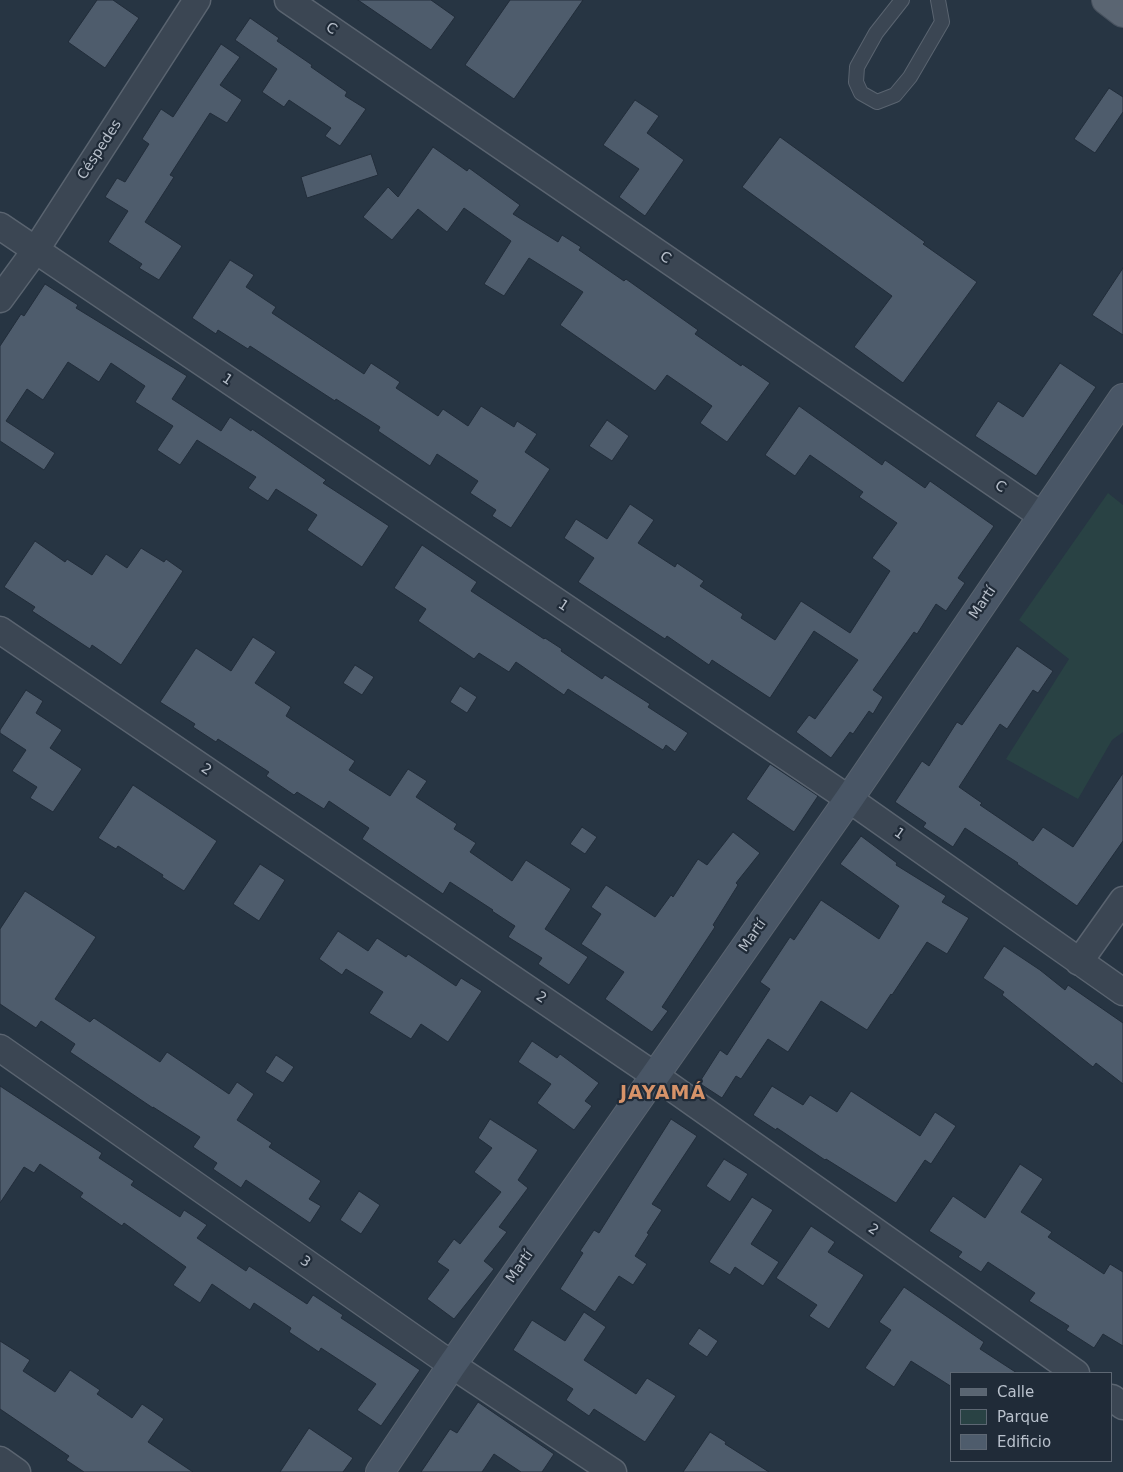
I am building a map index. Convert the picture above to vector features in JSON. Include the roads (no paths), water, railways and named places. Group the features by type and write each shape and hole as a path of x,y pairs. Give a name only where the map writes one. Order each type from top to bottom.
{"main road":[{"path":"1106,0 1123,13"}],"street":[{"name":"Céspedes","path":"0,300 35,251 197,0"},
{"name":"C","path":"288,0 1042,516"},
{"name":"1","path":"0,226 849,799 1123,992"},
{"name":"Martí","path":"380,1472 452,1365 654,1075 849,799 1123,398"},
{"name":"2","path":"0,630 654,1075 1075,1372"},
{"path":"1079,962 1123,900"},
{"name":"3","path":"0,1048 452,1365 613,1472"},
{"path":"0,1460 17,1472"}],"lane":[{"path":"902,0 876,33 857,67 856,82 861,93 877,102 895,95 910,77 942,22 938,0"}],"district":[{"name":"JAYAMÁ","path":"663,1094"}]}
